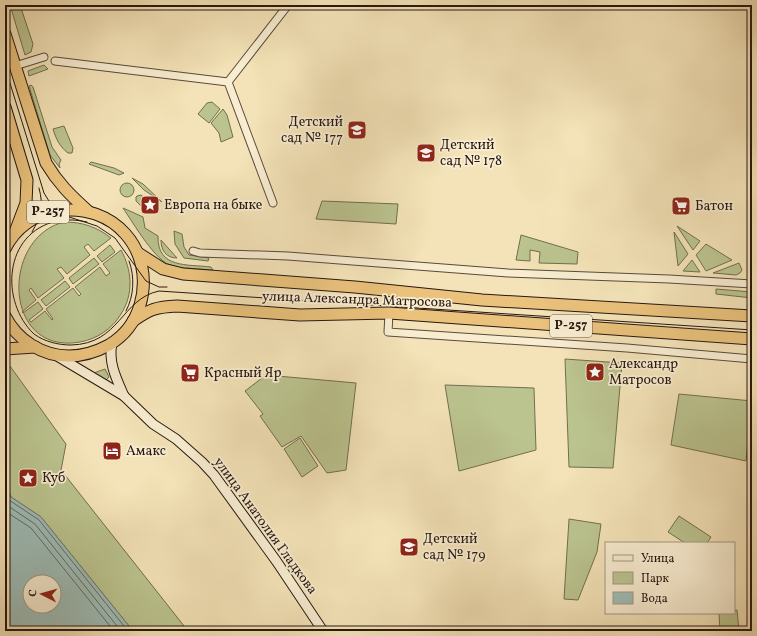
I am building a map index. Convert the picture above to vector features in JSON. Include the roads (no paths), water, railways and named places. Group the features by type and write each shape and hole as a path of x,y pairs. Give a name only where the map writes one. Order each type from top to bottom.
{"highway":[{"path":"5,34 46,163 55,179 88,211"},
{"path":"5,107 27,180 26,204 14,234"},
{"name":"Р-257","path":"5,249 14,234 30,221 48,212 68,209 88,211 102,216 124,232 138,253 142,264 144,288 138,310 133,321 126,330 112,343 89,354 67,356 56,355 35,348 15,332 5,316"},
{"name":"улица Александра Матросова","path":"138,253 163,269 183,274 355,287 482,300 752,316"},
{"name":"улица Александра Матросова","path":"133,321 149,310 177,306 300,315 390,313 752,339"},
{"path":"5,349 35,348"}],"main road":[{"path":"112,343 111,365 124,396"},
{"path":"56,355 124,396"},
{"name":"улица Анатолия Гладкова","path":"124,396 153,424 184,446 214,475 277,562 323,631"}],"street":[{"path":"228,82 288,5"},
{"path":"15,66 44,57"},
{"path":"55,61 228,82"},
{"path":"228,82 273,203"},
{"path":"193,251 200,253 288,256 508,273 669,279 752,284"},
{"path":"390,313 388,332 627,348 752,359"}],"water":[{"path":"150,202 157,206 156,211 147,207 148,203"},
{"path":"5,481 11,497 41,517 133,631 5,631"}],"tram line":[{"path":"5,67 44,193 52,206 63,215 97,226 115,238 146,281 159,287 167,287"},
{"path":"32,232 41,211 39,188"},
{"path":"87,222 61,220 39,228 26,239 17,254 12,270 12,287 16,305 23,320 34,334 43,339 71,345 87,343 110,330 136,303 146,296 159,291 752,330"},
{"path":"126,311 131,299 133,286 129,261"}],"place":[{"name":"Детский сад № 177","path":"357,130"},
{"name":"Детский сад № 178","path":"426,153"},
{"name":"Европа на быке","path":"150,205"},
{"name":"Батон","path":"681,206"},
{"name":"Александр Матросов","path":"595,372"},
{"name":"Красный Яр","path":"190,373"},
{"name":"Амакс","path":"112,451"},
{"name":"Куб","path":"28,478"},
{"name":"Детский сад № 179","path":"409,547"}]}
